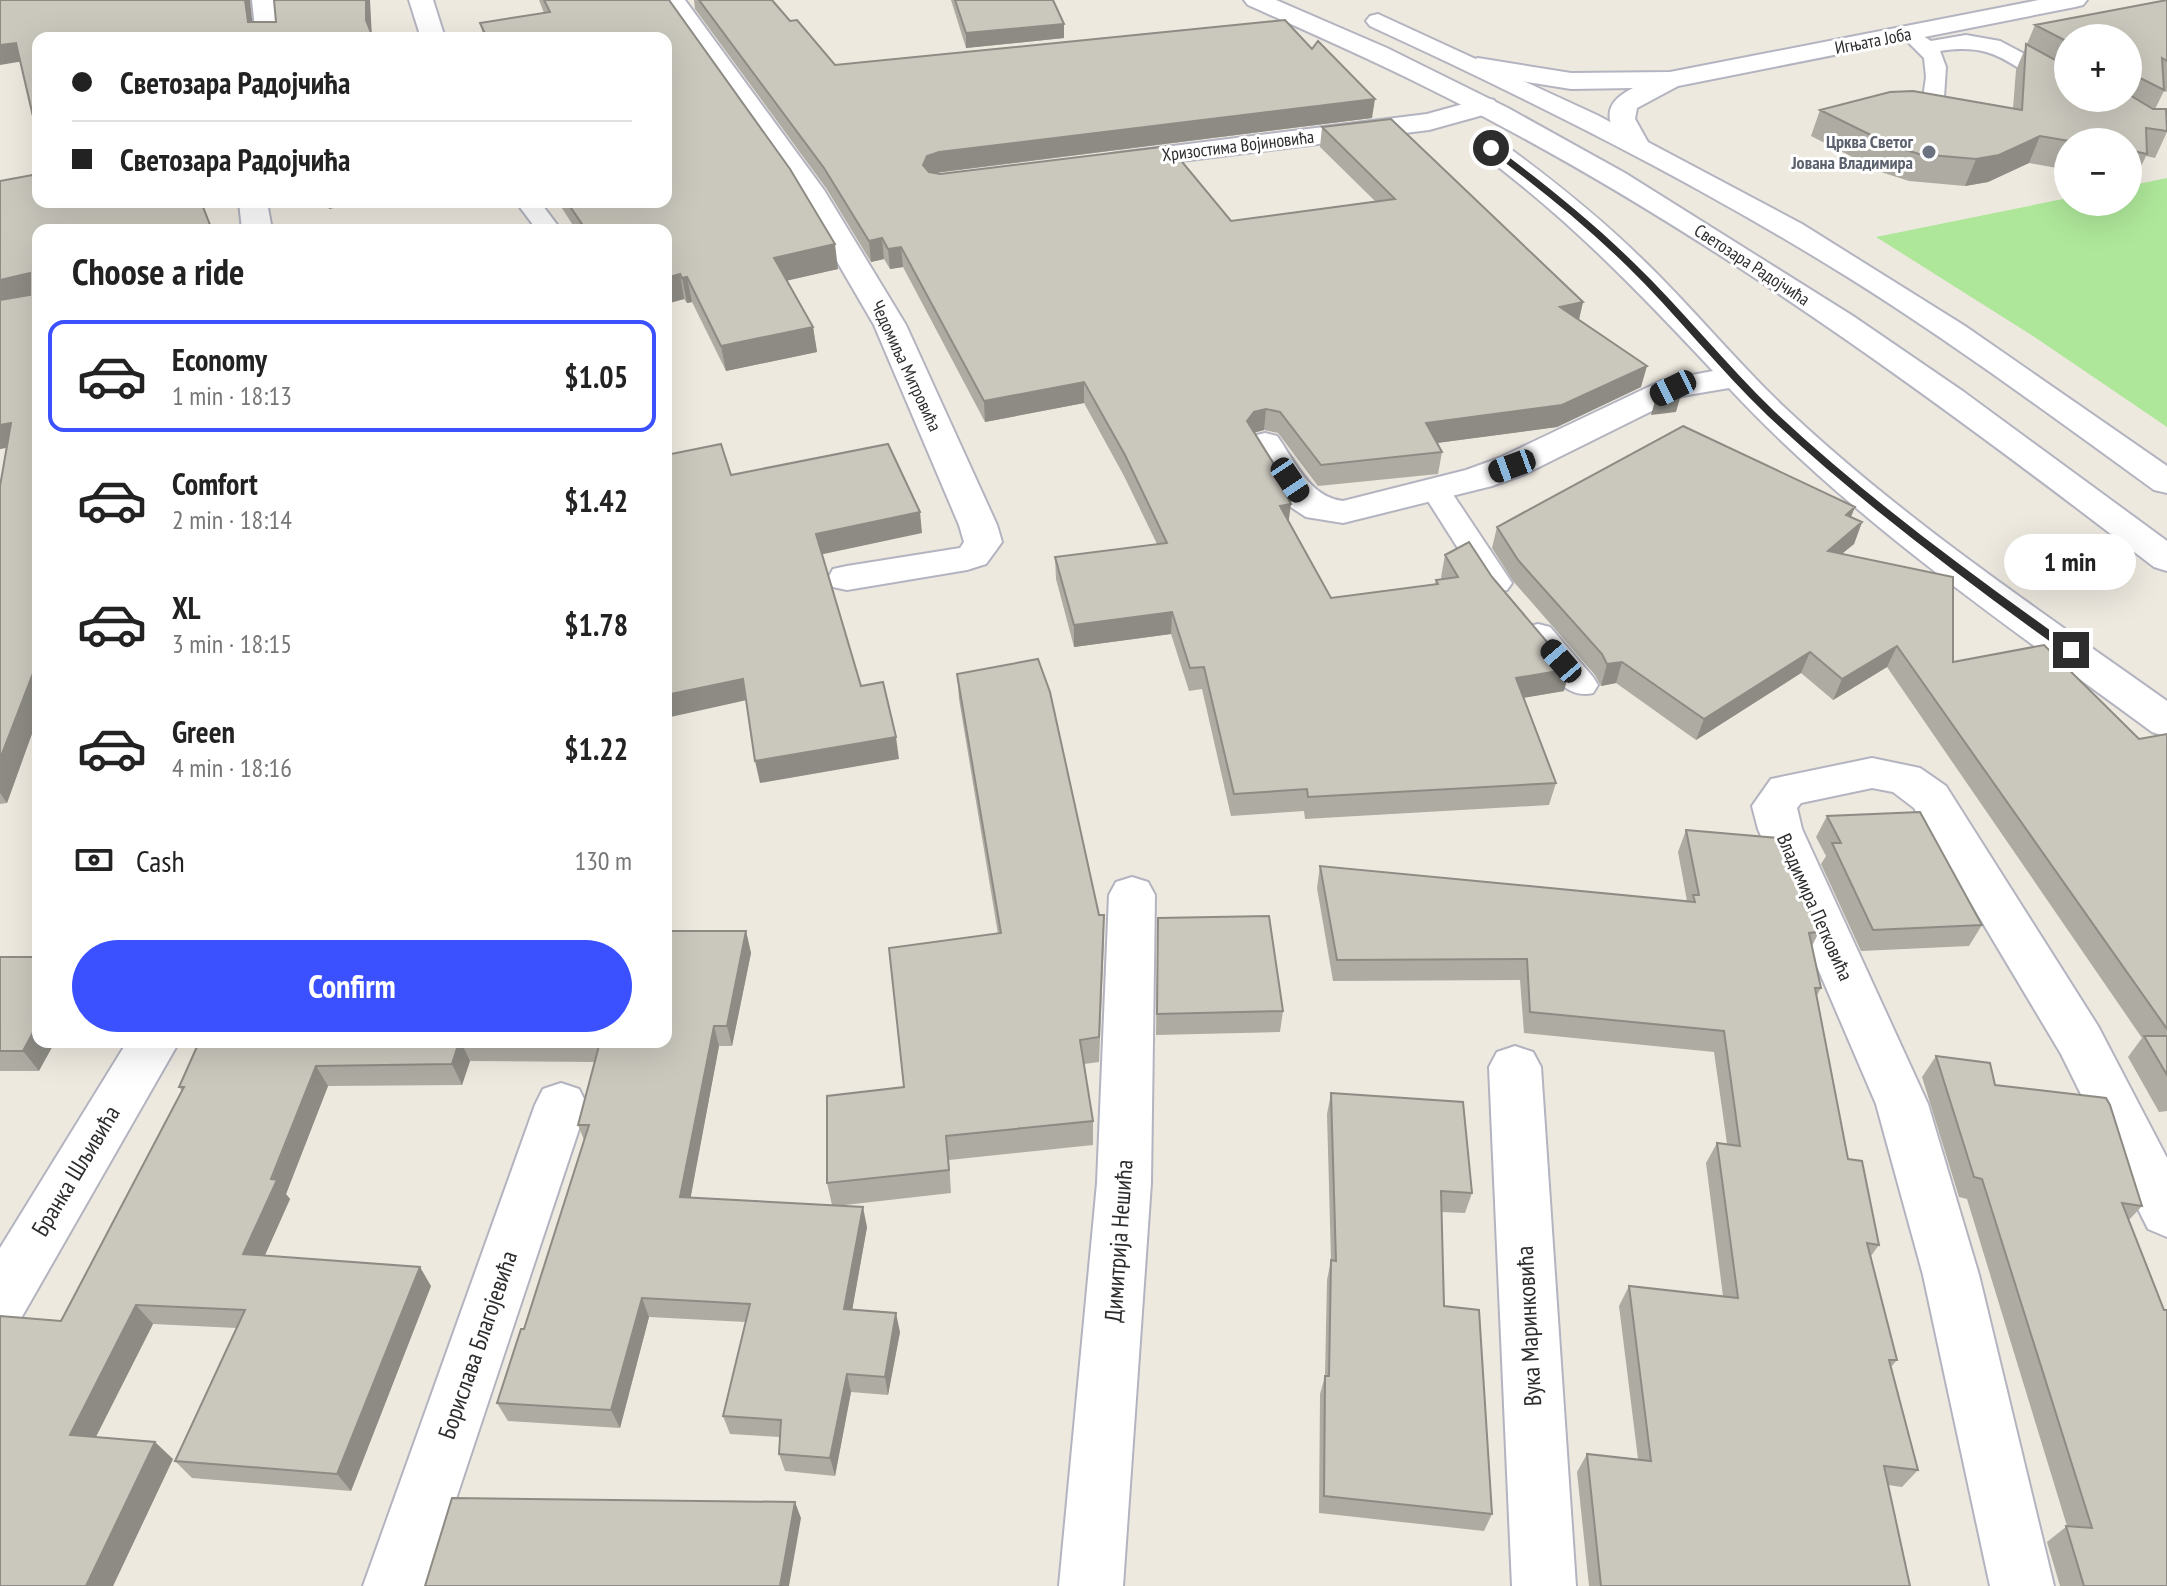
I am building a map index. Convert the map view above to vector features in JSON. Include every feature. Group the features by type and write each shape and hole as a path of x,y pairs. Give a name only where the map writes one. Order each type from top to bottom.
{"street":[{"path":"264,0 267,32"},
{"path":"421,0 431,32"},
{"name":"Чедомиља Митровића","path":"673,0 810,190 890,325 978,525 983,542 973,556 954,562 847,578"},
{"name":"Светозара Радојчића","path":"1256,0 1485,106 1634,191 1858,335 2018,445 2167,559"},
{"name":"Игњата Јоба","path":"1478,66 1571,81 1670,80 1919,40 2075,0"},
{"path":"1354,11 1478,66 1635,144 1756,211 1923,312 2167,482"},
{"path":"1267,28 1306,21"},
{"name":"Игњата Јоба","path":"1635,144 1621,124 1620,117 1627,102 1670,80"},
{"name":"Хризостима Војиновића","path":"1098,164 1429,122 1485,106"},
{"path":"1491,148 1548,190 1630,264 1736,377 1814,451 1946,561 2167,722"},
{"path":"1265,443 1302,498 1319,509 1343,512 1436,490 1512,466 1673,388 1736,377"},
{"name":"Владимира Петковића","path":"2022,1586 1951,1275 1902,1104 1780,829 1774,806 1787,790 1872,773 1905,779 1930,797 2080,1041 2167,1212"},
{"name":"Димитрија Нешића","path":"1091,1586 1124,1183 1132,895"},
{"name":"Бранка Шљивића","path":"0,1301 79,1163 150,1048"},
{"name":"Вука Маринковића","path":"1515,1067 1544,1586"},
{"name":"Борислава Благојевића","path":"395,1586 561,1105"}],"lane":[{"path":"1919,40 1993,45 2054,78"},
{"path":"1919,40 1937,64 1932,112"},
{"path":"1436,490 1515,608 1581,685"}],"green space":[{"path":"2167,178 2167,427 2033,336 1876,237 2054,201 2054,216 2142,216 2142,183"}],"building":[{"path":"0,0 245,0 248,22 276,22 274,0 366,0 366,20 371,32 32,32 32,112 16,43 0,45"},
{"path":"544,0 669,0 790,169 835,244 774,258 813,327 721,346 687,277 682,278 680,274 672,276 672,224 582,224 571,208 672,208 672,32 484,32 480,23 550,12"},
{"path":"699,0 772,0 790,21 797,20 835,65 1285,20 1312,49 1318,41 1375,99 939,152 927,156 923,165 929,172 940,174 1169,146 1231,221 1395,199 1322,127 1391,119 1583,302 1560,307 1647,366 1562,405 1426,423 1442,452 1321,465 1280,412 1266,409 1254,412 1247,421 1277,469 1273,469 1291,504 1280,506 1331,598 1438,584 1436,580 1458,577 1445,555 1469,542 1492,577 1570,669 1516,678 1556,783 1308,797 1307,789 1234,794 1204,667 1190,668 1172,612 1074,625 1055,557 1167,543 1125,455 1084,382 984,401 901,247 888,249 882,238 869,241 824,168"},
{"path":"955,0 1053,0 1064,24 966,33"},
{"path":"2167,0 2167,61 2162,58 2164,90 2142,79 2142,24 2054,24 2054,35 2035,25"},
{"path":"2026,44 2054,59 2054,112 2142,112 2142,102 2153,109 2166,109 2167,131 2146,128 2147,154 2142,153 2142,128 2054,128 2054,138 2040,136 1999,155 1976,159 1919,154 1893,146 1820,110 1890,92 1913,91 2022,110"},
{"path":"32,175 32,208 203,208 210,224 32,224 32,676 0,759 0,486 11,423 0,425 0,300 30,295 30,273 0,280 0,181"},
{"path":"1674,386 1682,391 1657,394"},
{"path":"1683,426 1855,507 1846,515 1862,522 1828,551 1953,577 1953,662 2044,645 2139,739 2167,734 2167,1029 1897,646 1842,679 1810,652 1704,719 1622,662 1607,664 1602,654 1518,560 1497,527"},
{"path":"721,444 731,475 888,444 920,512 816,534 861,686 883,682 896,737 755,761 743,679 672,694 672,454"},
{"path":"1038,659 1050,692 1099,915 1104,915 1099,1037 1080,1040 1093,1121 946,1136 949,1170 827,1183 827,1096 904,1087 889,948 1001,933 957,674"},
{"path":"1920,812 1982,925 1873,930 1832,843 1841,843 1827,816"},
{"path":"1686,830 1778,838 1819,932 1809,933 1821,988 1815,988 1848,1159 1862,1161 1879,1245 1867,1243 1897,1360 1889,1360 1918,1470 1884,1466 1910,1586 1601,1586 1587,1454 1651,1461 1629,1286 1738,1298 1717,1143 1740,1146 1724,1031 1530,1012 1527,959 1337,960 1320,866 1695,902 1693,895 1699,895"},
{"path":"1269,916 1283,1011 1157,1014 1158,918"},
{"path":"672,931 746,931 727,1026 714,1026 680,1197 863,1207 844,1309 896,1313 885,1377 847,1374 830,1458 779,1454 781,1420 723,1416 750,1304 642,1298 611,1410 497,1403 589,1125 578,1125 598,1048 672,1048"},
{"path":"0,957 32,957 32,1034 23,1051 0,1051"},
{"path":"2144,1036 2167,1036 2167,1075"},
{"path":"196,1048 457,1048 452,1064 316,1066 271,1179 277,1180 243,1254 420,1267 337,1474 175,1461 245,1310 136,1305 70,1435 155,1442 86,1586 0,1586 0,1316 61,1321 184,1087 179,1087"},
{"path":"1936,1056 1990,1063 1995,1085 2106,1098 2110,1105 2142,1206 2122,1203 2164,1310 2167,1310 2167,1586 2084,1586 2066,1526 2092,1528 1982,1179 1974,1177"},
{"path":"1331,1093 1463,1102 1472,1193 1441,1191 1444,1306 1479,1310 1492,1514 1324,1496 1325,1376 1329,1376 1331,1260 1336,1261"},
{"path":"452,1498 795,1502 780,1586 425,1586"}],"place":[{"name":"Црква Светог Јована Владимира","path":"1929,152"}],"route":[{"path":"1491,148 1548,190 1630,264 1771,413 1825,461 1946,561 2071,650"}]}
